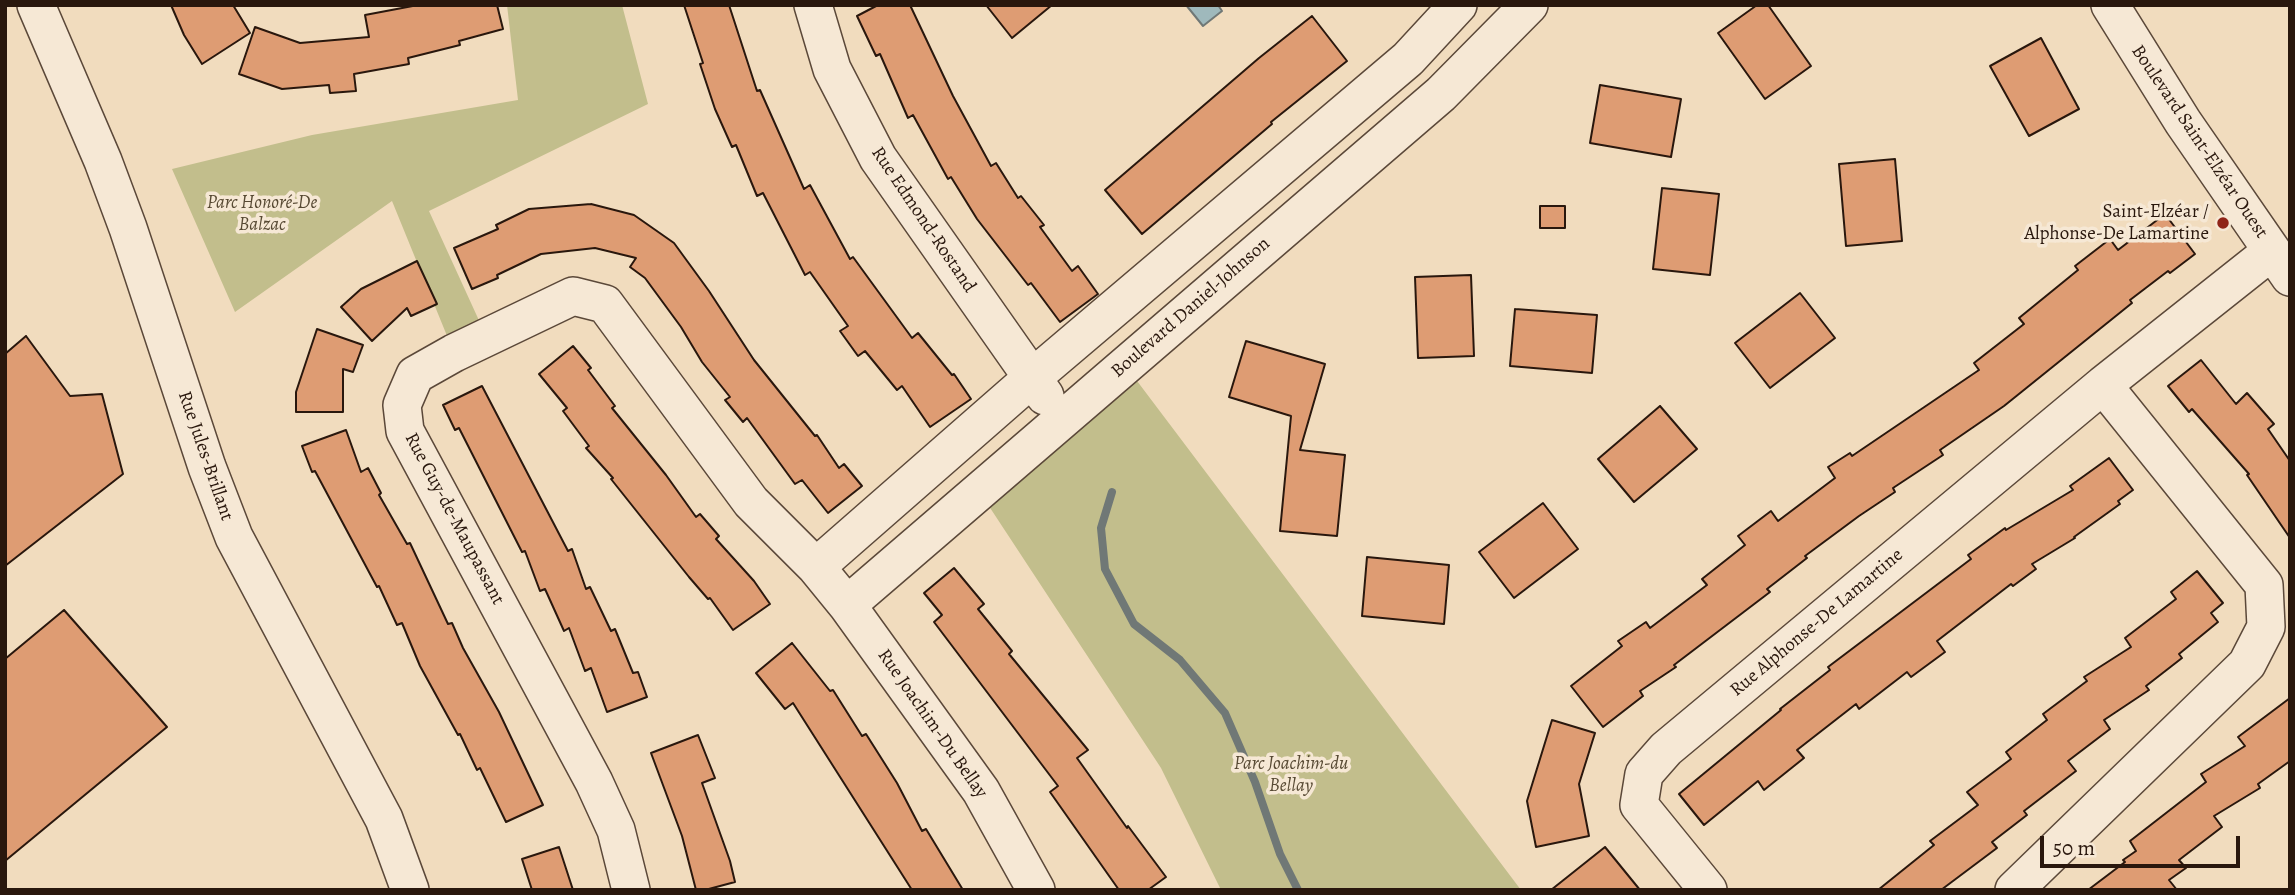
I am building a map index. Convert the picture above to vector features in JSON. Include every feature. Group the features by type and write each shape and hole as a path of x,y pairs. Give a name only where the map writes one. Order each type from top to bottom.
{"street":[{"name":"Rue Jules-Brillant","path":"36,5 103,161 128,228 207,467 230,528 384,819 410,890"},
{"name":"Rue Edmond-Rostand","path":"813,5 832,69 878,158 1062,418"},
{"path":"816,567 1032,378 1408,59 1458,5"},
{"name":"Boulevard Daniel-Johnson","path":"848,605 1441,94 1529,5"},
{"name":"Boulevard Saint-Elzéar Ouest","path":"2110,5 2183,122 2281,264"},
{"name":"Rue Alphonse-De Lamartine","path":"1709,890 1639,805 1644,774 1665,749 2103,385 2281,264"},
{"name":"Rue Guy-de-Maupassant","path":"631,890 616,830 594,782 405,431 402,405 415,375 454,353 573,296 605,304 751,502 816,567"},
{"path":"2014,890 2247,664 2266,627 2264,586 2103,385"},
{"name":"Rue Joachim-Du Bellay","path":"816,567 848,605 981,791 1036,890"}],"green space":[{"name":"Parc Honoré-De Balzac","path":"507,5 622,5 648,104 429,211 487,338 454,353 392,201 235,312 172,169 312,135 518,100"},
{"name":"Parc Joachim-du Bellay","path":"1125,365 1521,890 1221,890 1161,768 979,491"}],"water":[{"path":"1186,5 1218,5 1222,11 1203,26"}],"building":[{"path":"171,5 233,5 250,33 202,64 184,35"},
{"path":"418,5 497,5 503,29 459,41 460,45 408,58 409,64 354,74 356,91 330,93 329,85 282,89 239,74 255,27 300,43 369,37 365,15"},
{"path":"684,5 729,5 757,91 760,90 804,189 810,185 850,259 853,257 912,338 918,333 952,375 954,374 971,399 930,427 902,386 897,390 865,351 858,356 840,331 848,326 810,272 805,275 763,193 757,196 736,145 732,147 715,109"},
{"path":"878,5 910,5 953,96 991,166 996,163 1018,198 1021,196 1044,225 1040,227 1072,271 1078,266 1098,294 1060,322 977,219 951,177 948,179 913,115 908,118 880,54 876,56 857,16"},
{"path":"986,5 1052,5 1012,38"},
{"path":"1757,5 1768,5 1811,66 1765,99 1718,33"},
{"path":"1312,16 1347,61 1271,122 1272,124 1142,234 1105,190"},
{"path":"2041,38 2079,109 2029,136 1990,66"},
{"path":"1600,85 1681,99 1671,157 1590,143"},
{"path":"1895,159 1902,241 1846,246 1839,164"},
{"path":"1662,188 1719,194 1710,275 1653,269"},
{"path":"591,204 634,215 674,243 754,360 815,436 817,435 839,468 844,464 862,486 828,513 802,480 795,484 747,418 743,422 725,400 730,397 702,362 681,327 645,278 630,267 636,258 595,248 541,254 472,289 454,248 498,229 496,225 529,209"},
{"path":"1540,206 1565,206 1565,228 1540,228"},
{"path":"2165,214 2195,254 2130,300 2132,303 2004,406 1940,450 1943,455 1893,488 1895,492 1805,556 1807,558 1767,589 1770,592 1674,665 1676,667 1640,691 1643,696 1603,727 1571,686 1622,646 1618,641 1646,622 1650,628 1707,585 1702,579 1745,545 1738,536 1771,511 1778,521 1835,478 1828,467 1850,453 1852,456 1979,370 1974,363 2024,324 2019,318 2078,270 2075,266 2110,239 2118,250"},
{"path":"417,261 437,304 411,316 407,308 372,341 341,307 361,289"},
{"path":"1471,275 1474,356 1418,358 1415,277"},
{"path":"1800,293 1835,338 1770,388 1735,343"},
{"path":"1515,309 1597,315 1592,373 1510,366"},
{"path":"317,329 363,345 353,372 343,369 343,412 296,412 296,392"},
{"path":"26,336 70,396 102,394 123,474 5,566 5,354"},
{"path":"1246,341 1325,364 1300,450 1345,455 1337,536 1280,531 1291,416 1229,397"},
{"path":"573,346 591,368 588,370 615,406 612,408 696,517 700,514 719,536 716,539 754,581 770,604 733,630 710,598 708,599 689,577 611,479 613,478 586,448 589,446 563,411 567,408 539,374"},
{"path":"2201,360 2236,404 2247,393 2274,424 2268,429 2290,461 2290,538 2247,475 2249,474 2192,409 2189,412 2168,386"},
{"path":"482,386 568,551 572,549 586,589 590,587 611,631 615,629 633,673 638,672 647,697 607,712 591,668 585,671 569,628 564,631 545,589 540,591 525,551 522,552 459,428 455,430 443,405"},
{"path":"1660,406 1697,449 1634,502 1598,459"},
{"path":"346,430 361,472 368,468 381,493 379,495 407,544 410,543 448,624 452,623 499,712 543,805 506,822 480,768 477,770 460,734 458,735 420,666 402,623 397,625 379,586 377,587 315,471 312,472 302,446"},
{"path":"2109,458 2133,490 2118,501 2120,504 2075,538 2032,564 2036,569 2013,586 2011,584 1937,641 1945,652 1911,677 1907,672 1859,709 1856,704 1797,750 1804,758 1764,790 1758,781 1704,825 1679,794 1830,670 1828,667 1971,559 1968,555 2005,528 2006,530 2073,490 2070,486"},
{"path":"1543,503 1578,549 1514,598 1479,552"},
{"path":"1367,557 1449,565 1444,624 1362,616"},
{"path":"954,568 984,604 978,609 1012,651 1009,654 1088,750 1077,758 1166,877 1148,890 1119,890 1050,792 1058,786 934,622 942,615 924,593"},
{"path":"2197,571 2223,603 2211,613 2218,622 2179,654 2182,658 2146,686 2149,690 2104,720 2110,729 2068,761 2076,771 2024,811 2027,815 1992,842 1997,848 1941,890 1878,890 1934,845 1930,841 1978,805 1967,792 2011,759 2006,752 2047,720 2043,714 2087,681 2084,677 2131,647 2125,638 2176,599 2171,592"},
{"path":"64,610 167,727 5,861 5,659"},
{"path":"792,643 830,691 833,690 862,736 866,734 897,783 922,831 926,829 963,890 912,890 793,703 785,709 756,673"},
{"path":"2290,698 2290,761 2258,784 2260,788 2214,816 2222,827 2179,860 2186,868 2169,880 2177,890 2088,890 2136,851 2130,841 2206,782 2201,774 2245,746 2238,737"},
{"path":"1552,720 1595,733 1579,784 1589,836 1536,847 1527,801"},
{"path":"698,735 715,778 702,783 735,882 705,890 696,890 682,836 651,753"},
{"path":"559,847 573,890 532,890 522,859"},
{"path":"1605,847 1640,890 1551,890"}],"waterway":[{"path":"1112,492 1101,528 1105,569 1134,624 1180,660 1225,713 1255,782 1280,854 1298,890"}],"place":[{"name":"Saint-Elzéar / Alphonse-De Lamartine","path":"2223,223"}]}
